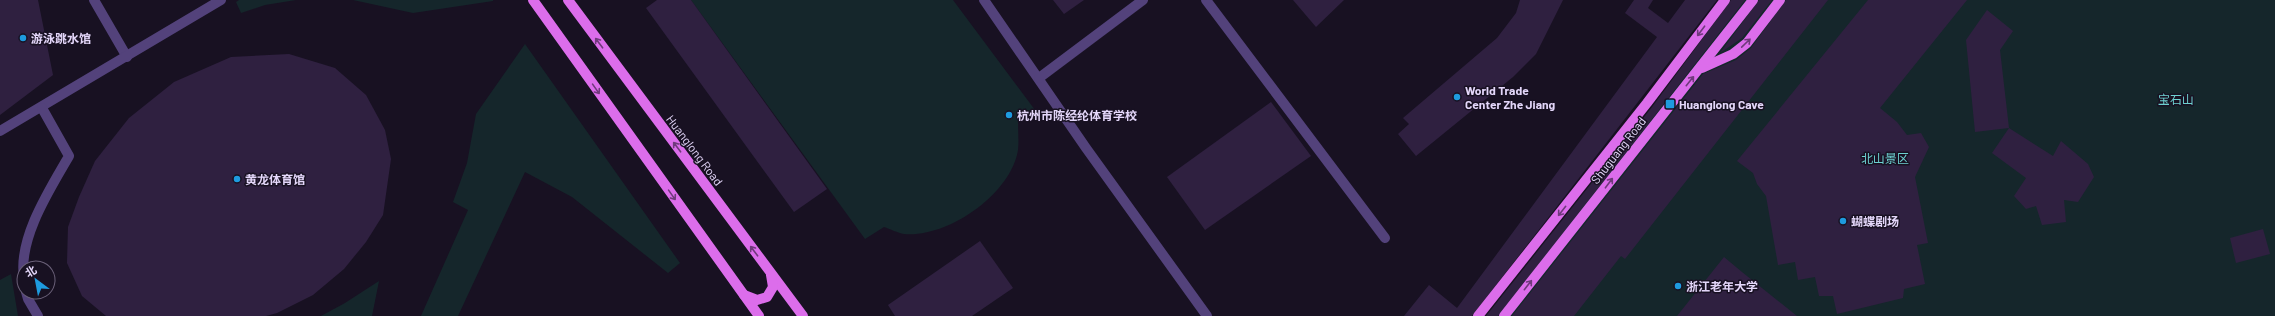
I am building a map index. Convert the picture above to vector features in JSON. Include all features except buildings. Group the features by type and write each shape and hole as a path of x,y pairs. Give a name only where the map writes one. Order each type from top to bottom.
{"main road":[{"path":"533,0 759,316"},
{"name":"Huanglong Road","path":"568,0 803,316"},
{"name":"Shuguang Road","path":"1478,316 1647,103 1725,0"},
{"name":"Shuguang Road","path":"1504,316 1753,0"},
{"path":"1700,68 1734,54 1747,43 1780,0"},
{"path":"744,295 757,300 767,297 773,287 770,273"}],"street":[{"path":"94,0 127,57"},
{"path":"0,131 42,108 221,0"},
{"path":"984,0 1091,154 1207,316"},
{"path":"1038,78 1143,0"},
{"path":"1206,0 1386,238"},
{"path":"23,260 33,225 48,192 69,156 42,108"},
{"path":"29,300 38,316"}],"green space":[{"path":"239,0 296,0 265,5 241,13 236,2"},
{"path":"353,0 493,0 493,1 413,13"},
{"path":"691,0 953,0 1035,110 1018,122 1018,150 1013,166 1003,182 990,197 975,210 958,221 939,229 921,233 904,234 884,227 865,239"},
{"name":"北山景区","path":"1740,0 2275,0 2275,316 1496,316"},
{"path":"525,44 680,263 668,273 572,197 525,172 458,316 421,316 468,210 453,202 467,163 476,114"},
{"path":"11,274 18,316 0,316 0,280"},
{"path":"379,281 372,316 321,316 345,303"}],"place":[{"name":"游泳跳水馆","path":"23,38"},
{"name":"World Trade Center Zhe Jiang","path":"1457,97"},
{"name":"Huanglong Cave","path":"1670,104"},
{"name":"杭州市陈经纶体育学校","path":"1009,115"},
{"name":"黄龙体育馆","path":"237,179"},
{"name":"蝴蝶剧场","path":"1843,221"},
{"name":"浙江老年大学","path":"1678,286"}],"park label":[{"name":"宝石山","path":"2176,99"}]}
